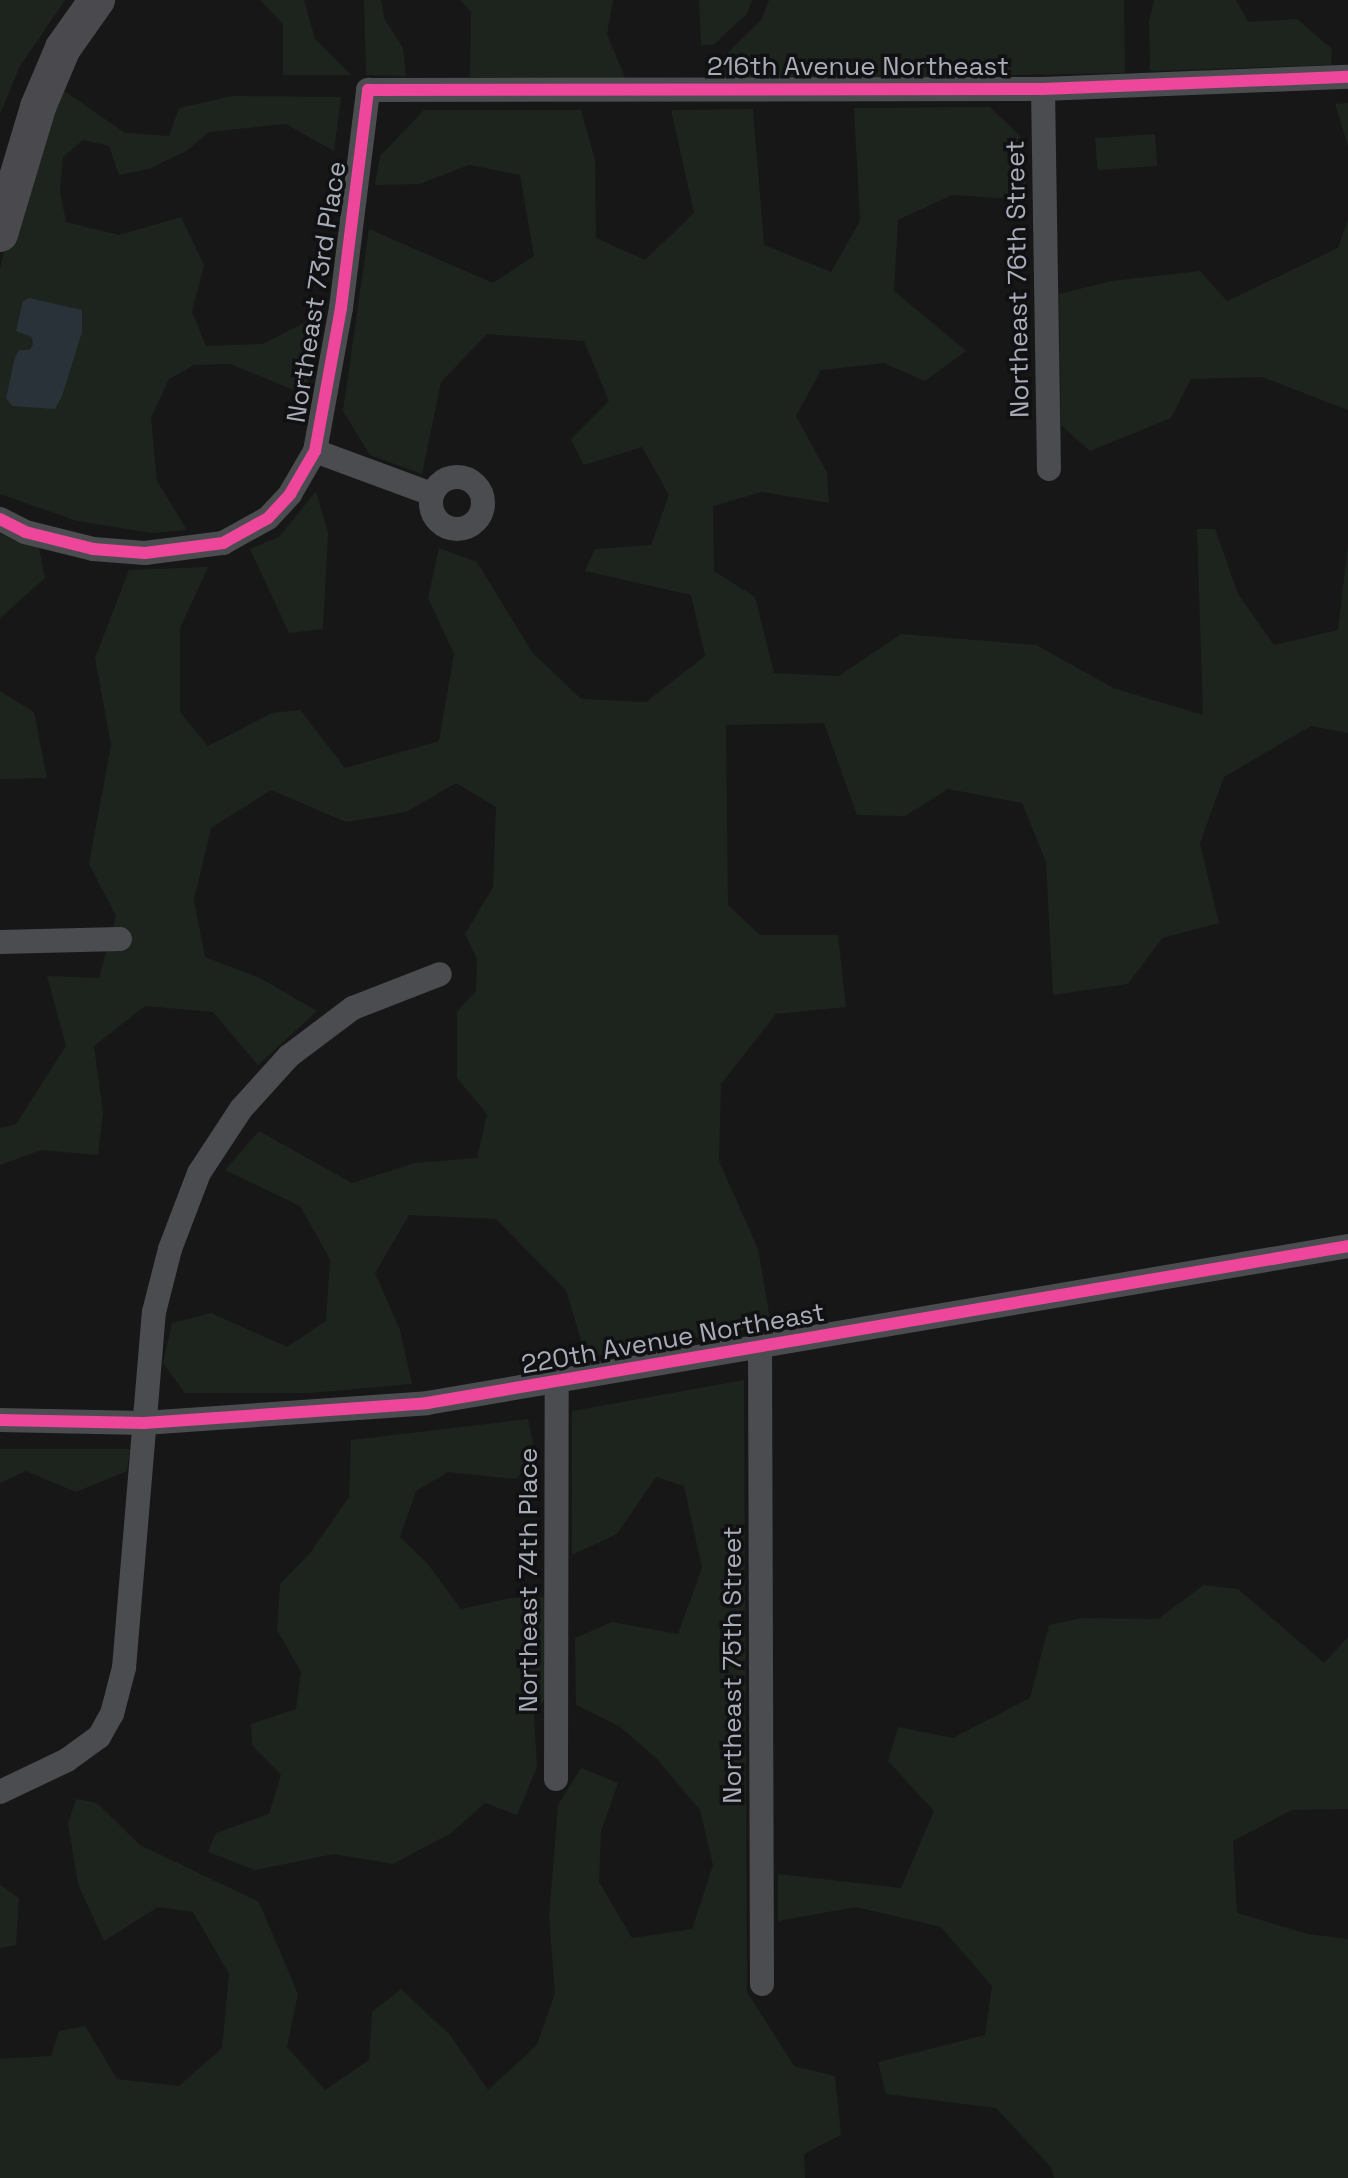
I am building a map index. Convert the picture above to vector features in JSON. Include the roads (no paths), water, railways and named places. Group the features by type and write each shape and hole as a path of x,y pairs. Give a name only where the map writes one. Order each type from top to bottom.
{"street":[{"path":"0,234 44,92 63,48 97,0"},
{"name":"216th Avenue Northeast","path":"368,90 1043,89 1348,77"},
{"name":"Northeast 76th Street","path":"1043,89 1049,469"},
{"name":"Northeast 73rd Place","path":"0,519 25,532 93,549 145,553 223,543 268,518 290,494 315,451 341,308 368,90"},
{"path":"315,451 432,494"},
{"path":"0,942 120,939"},
{"path":"0,1792 67,1760 99,1737 112,1714 124,1668 154,1312 170,1249 199,1173 241,1109 289,1056 353,1008 440,974"},
{"name":"220th Avenue Northeast","path":"0,1420 144,1423 427,1403 1348,1246"},
{"name":"Northeast 75th Street","path":"760,1347 762,1984"},
{"name":"Northeast 74th Place","path":"556,1779 557,1382"}]}
